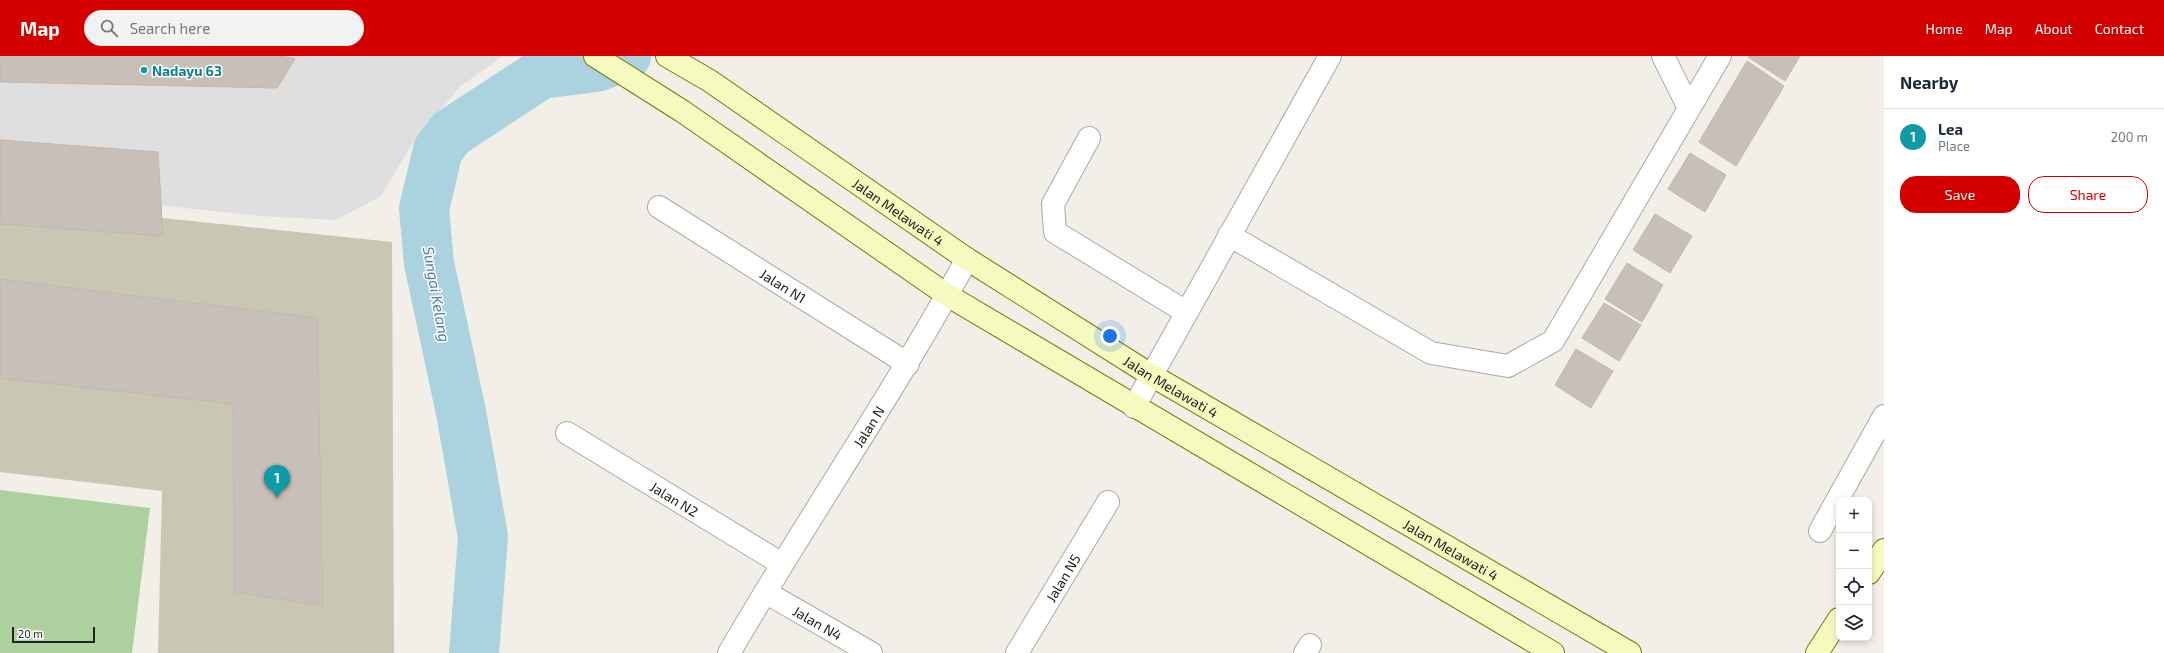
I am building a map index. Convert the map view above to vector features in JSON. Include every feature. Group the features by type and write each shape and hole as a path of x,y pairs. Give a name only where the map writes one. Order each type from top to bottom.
{"street":[{"name":"Jalan Melawati 4","path":"667,56 710,81 967,259 1151,375 1630,653"},
{"path":"1134,407 1330,56"},
{"path":"1663,56 1689,108"},
{"path":"1229,235 1431,353 1508,366 1553,341 1720,56"},
{"path":"596,57 682,111 947,295 1134,407 1553,653"},
{"path":"1089,138 1053,204 1055,232 1186,312"},
{"name":"Jalan N1","path":"659,207 908,364"},
{"name":"Jalan N","path":"729,653 782,564 908,364 967,259"},
{"path":"1820,531 1884,416"},
{"name":"Jalan N2","path":"567,433 782,564"},
{"name":"Jalan N5","path":"1017,653 1108,502"},
{"path":"1872,569 1884,550"},
{"name":"Jalan N4","path":"765,592 871,653"},
{"path":"1817,653 1836,624"}],"shaded area":[{"name":"Nadayu 63","path":"0,56 503,56 461,86 414,141 381,196 336,220 259,216 0,188"},
{"path":"0,201 392,242 394,653 158,653 162,491 0,472"}],"green space":[{"path":"0,490 150,508 132,653 0,653"}],"building":[{"name":"Nadayu 63","path":"0,56 282,56 295,59 277,88 0,82"},
{"path":"1800,56 1785,81 1748,57"},
{"path":"1747,61 1784,86 1736,166 1699,142"},
{"path":"0,140 158,152 163,236 0,224"},
{"path":"1690,153 1726,175 1705,212 1668,189"},
{"path":"1655,214 1692,236 1670,273 1633,250"},
{"path":"1627,263 1663,285 1642,322 1605,299"},
{"path":"0,279 317,318 323,606 235,592 233,404 0,378"},
{"path":"1604,303 1641,325 1619,361 1582,338"},
{"path":"1576,349 1613,371 1591,408 1555,385"}],"waterway":[{"name":"Sungai Kelang","path":"474,653 483,537 461,412 429,263 424,209 438,150 451,133 541,74 596,67 626,56"}],"place":[{"name":"Nadayu 63","path":"144,70"},
{"name":"Lea","path":"277,498"}]}
